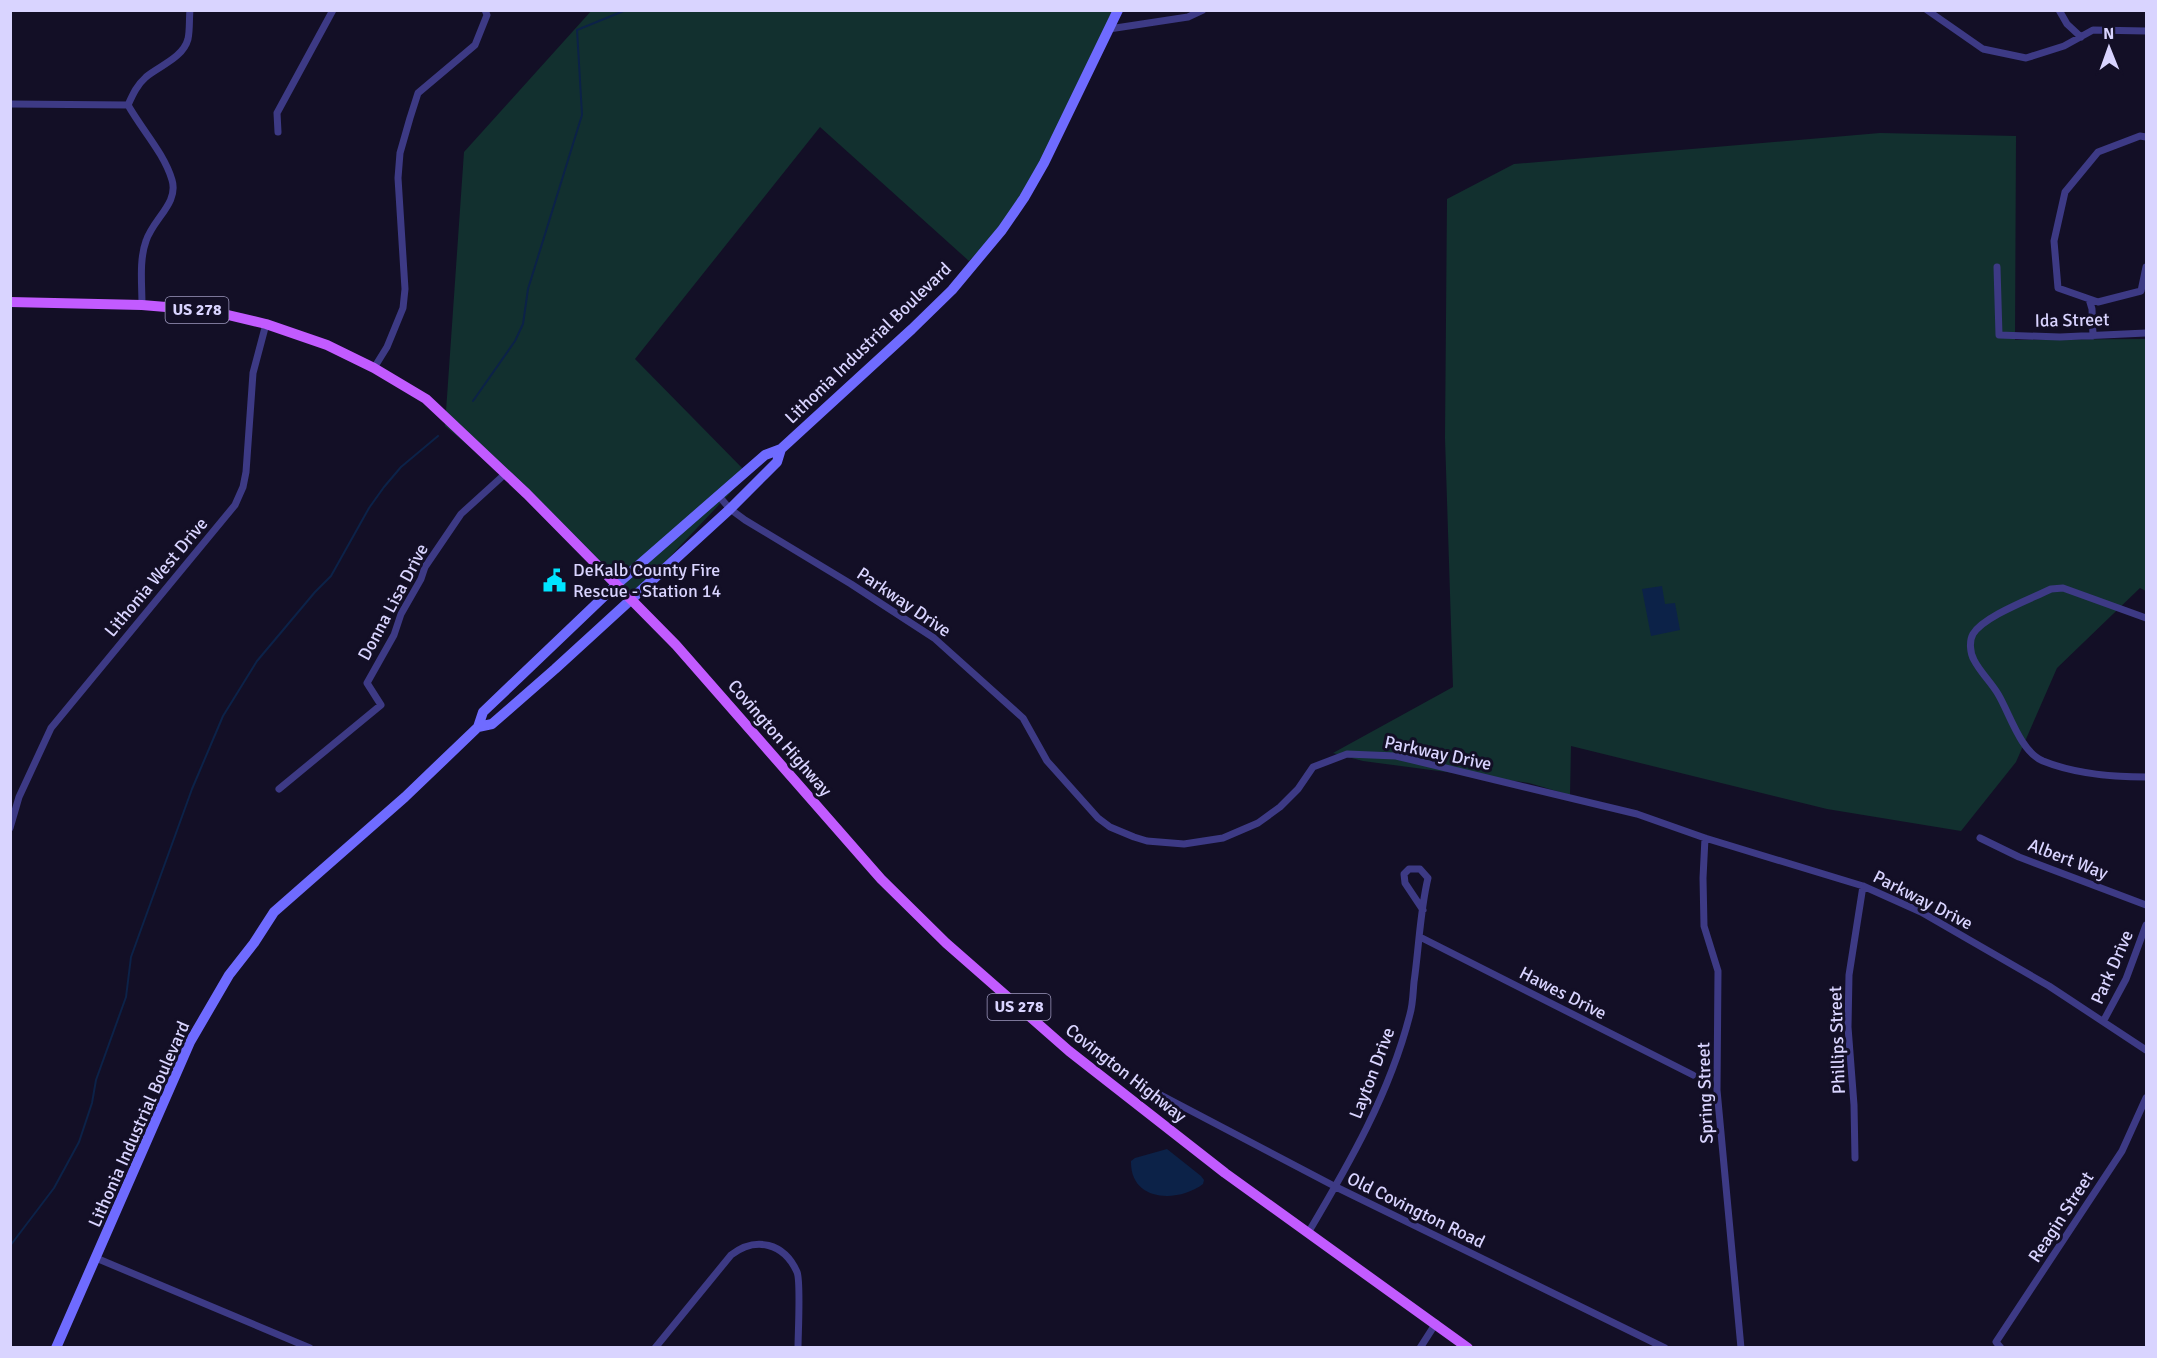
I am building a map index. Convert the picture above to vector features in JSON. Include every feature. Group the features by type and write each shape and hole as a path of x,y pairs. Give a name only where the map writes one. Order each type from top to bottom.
{"main road":[{"name":"Lithonia Industrial Boulevard","path":"56,1347 190,1042 229,975 274,912 405,797 478,727 483,712 616,585 765,455 781,449 951,290 1002,230 1024,198 1046,159 1118,10"},
{"name":"Covington Highway","path":"10,302 142,305 190,309 266,324 327,345 374,368 426,399 505,474 683,653 881,879 946,943 1070,1051 1225,1173 1468,1347"},
{"name":"Lithonia Industrial Boulevard","path":"478,727 492,724 730,509 777,462 781,449"}],"street":[{"path":"128,105 136,88 146,77 168,62 184,47 188,38 190,10"},
{"path":"278,132 277,113 333,10"},
{"path":"374,368 387,347 403,308 405,289 398,178 400,153 410,118 418,93 475,45 487,15 485,10"},
{"path":"1109,29 1188,17 1203,10"},
{"path":"1927,10 1983,49 2026,58 2064,46 2093,30 2146,31"},
{"path":"2059,10 2067,24 2081,37"},
{"path":"10,104 128,105"},
{"path":"128,105 167,167 174,183 172,201 157,219 144,243 142,305"},
{"path":"2146,137 2140,136 2098,152 2065,192 2054,241 2058,288 2098,302 2141,291 2146,267"},
{"name":"Ida Street","path":"1998,267 1999,335 2093,336 2146,333"},
{"path":"2089,299 2092,309 2093,336"},
{"name":"Lithonia West Drive","path":"10,828 19,797 51,728 235,505 243,487 246,472 253,373 266,324"},
{"name":"Donna Lisa Drive","path":"279,789 381,705 367,683 394,635 401,614 421,579 425,567 461,514 505,474"},
{"name":"Parkway Drive","path":"718,495 730,509 934,638 1023,718 1047,760 1098,818 1110,827 1134,837 1147,841 1185,844 1210,841 1235,834 1258,823 1280,807 1298,789 1312,767 1347,754 1396,756 1637,814 1705,838 1863,886 1921,912 2049,986 2104,1020 2146,1050"},
{"path":"2146,618 2063,588 2051,589 1981,624 1971,636 1974,660 1998,693 2008,716 2030,752 2043,761 2095,775 2146,777"},
{"name":"Spring Street","path":"1705,838 1704,926 1718,970 1717,1090 1741,1347"},
{"name":"Albert Way","path":"1980,838 2019,856 2146,905"},
{"name":"Layton Drive","path":"1308,1233 1336,1187 1378,1106 1411,1012 1428,878 1420,869 1409,869 1404,874 1405,883 1423,910"},
{"name":"Phillips Street","path":"1855,1158 1854,1105 1848,1027 1849,975 1863,886"},
{"name":"Park Drive","path":"2104,1020 2127,979 2146,926"},
{"name":"Hawes Drive","path":"1420,937 1693,1075"},
{"name":"Old Covington Road","path":"1157,1093 1336,1187 1665,1347"},
{"name":"Reagin Street","path":"2001,1347 1996,1342 2122,1151 2146,1098"},
{"path":"655,1347 731,1255 742,1247 758,1243 774,1247 787,1258 798,1274 798,1347"},
{"path":"96,1258 310,1347"},
{"path":"1420,1347 1436,1323"}],"green space":[{"path":"592,10 1117,11 1036,182 969,261 820,127 635,359 748,474 630,599 608,584 529,497 445,426 464,152"},
{"path":"1880,133 2016,136 2015,340 2146,339 2146,591 2140,588 2057,668 2016,762 1961,831 1827,809 1571,746 1570,795 1529,783 1363,761 1333,753 1453,687 1445,438 1447,199 1514,164"}],"water":[{"path":"1662,586 1665,604 1675,603 1680,630 1651,636 1642,589"},
{"path":"1167,1149 1201,1176 1204,1180 1203,1184 1193,1190 1169,1196 1157,1195 1138,1185 1133,1175 1131,1161"}],"waterway":[{"path":"473,401 515,341 523,324 528,289 582,115 577,30 626,10"},
{"path":"10,1246 54,1188 79,1142 92,1103 96,1080 126,997 131,957 192,789 223,716 257,661 331,576 369,508 384,487 401,467 438,436"}],"place":[{"name":"DeKalb County Fire Rescue - Station 14","path":"555,580"}]}
